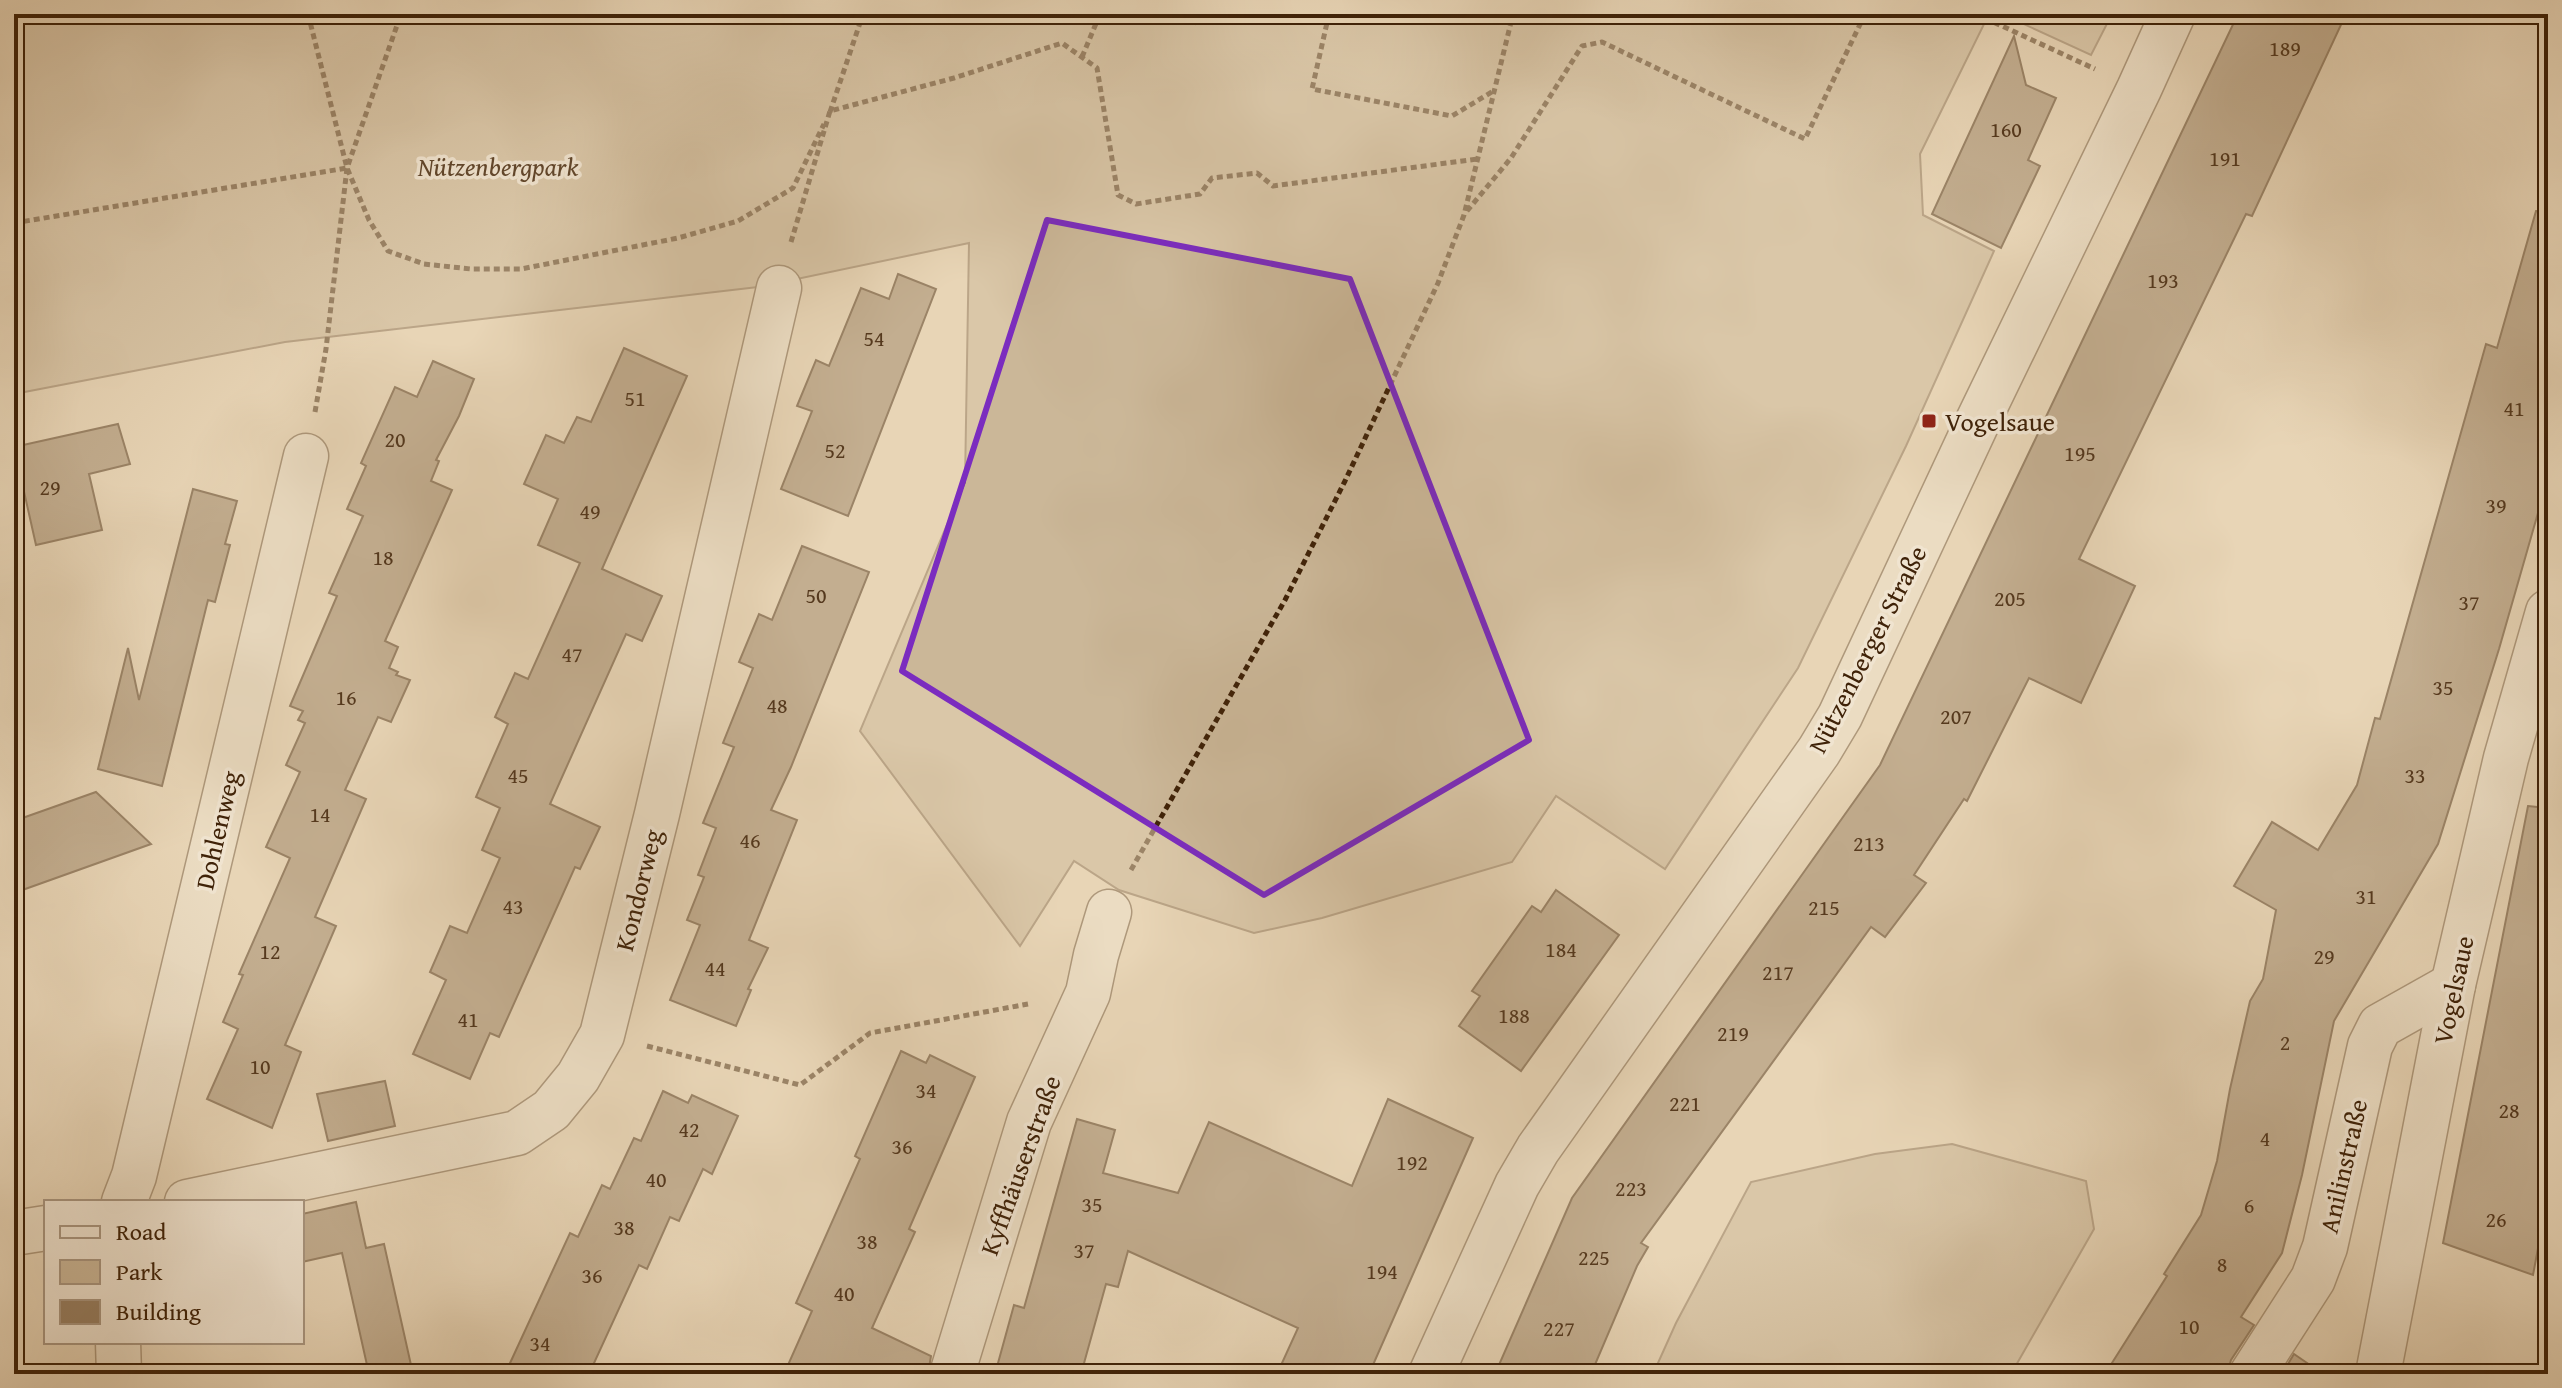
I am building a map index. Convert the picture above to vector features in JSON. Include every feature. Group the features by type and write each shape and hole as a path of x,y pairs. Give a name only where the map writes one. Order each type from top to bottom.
{"street":[{"name":"Nützenberger Straße","path":"1431,1374 1517,1185 1538,1149 1819,751 1840,716 2173,14"},
{"name":"Kondorweg","path":"197,1200 517,1133 551,1110 578,1077 602,1035 657,814 783,271"},
{"name":"Dohlenweg","path":"125,1200 134,1176 306,456"},
{"name":"Vogelsaue","path":"2378,1374 2453,985 2506,758 2548,612"},
{"name":"Kyffhäuserstraße","path":"952,1374 1029,1122 1088,993 1109,912"},
{"name":"Anilinstraße","path":"2252,1374 2313,1279 2325,1247 2370,1046 2380,1026 2453,985"},
{"path":"14,1233 44,1228"},
{"path":"118,1344 119,1374"}],"path":[{"path":"308,14 347,168 369,220 388,251 424,264 471,269 521,269 678,238 738,221 793,188 830,111 954,78 1062,43 1097,68 1118,195 1136,204 1200,194 1212,178 1257,173 1273,186 1477,159"},
{"path":"306,456 326,349 347,168 401,14"},
{"path":"783,271 830,111 863,14"},
{"path":"1082,57 1100,14"},
{"path":"1329,14 1312,89 1452,116 1495,90"},
{"path":"1109,912 1285,600 1438,283 1464,215 1513,14"},
{"path":"1464,215 1511,158 1582,46 1602,42 1805,139 1865,14"},
{"path":"1976,14 2089,66"},
{"path":"14,223 347,168"},
{"path":"602,1035 800,1085 870,1033 1088,993"}],"highlighted area":[{"path":"1047,220 1350,279 1529,740 1264,895 902,671"}],"green space":[{"name":"Nützenbergpark","path":"14,14 1197,14 1195,25 1199,14 1989,14 1920,154 1923,215 1994,251 1906,446 1798,668 1665,869 1556,796 1512,862 1322,918 1254,933 1119,890 1074,861 1020,946 860,731 965,482 969,243 758,287 285,342 14,394"},
{"path":"2002,14 2112,14 2091,55"},
{"path":"1952,1144 2086,1181 2094,1229 2011,1374 1653,1374 1676,1323 1751,1182 1875,1154"}],"building":[{"path":"2238,14 2346,14 2252,216 2246,214 2079,559 2135,586 2081,703 2029,678 1967,801 1964,799 1914,875 1926,883 1885,937 1871,927 1641,1243 1648,1247 1591,1374 1495,1374 1572,1198 1880,765"},
{"path":"2014,36 2026,85 2056,98 2028,160 2040,166 2001,248 1932,214"},
{"path":"2536,211 2548,212 2548,478 2438,844 2334,1021 2302,1175 2282,1253 2241,1317 2254,1325 2231,1360 2227,1374 2105,1374 2167,1276 2164,1274 2201,1215 2217,1161 2250,1001 2263,979 2276,910 2234,886 2272,822 2318,850 2357,785 2375,718 2380,719 2486,344 2497,348"},
{"path":"898,274 936,289 848,516 781,489 812,411 797,406 816,360 829,366 861,288 889,299"},
{"path":"624,348 687,376 602,569 662,596 642,641 626,634 550,804 600,827 580,869 575,867 499,1037 490,1033 470,1079 413,1054 446,980 430,972 450,926 467,933 500,858 482,850 500,808 476,797 508,724 495,717 515,673 528,679 580,563 538,545 558,499 524,484 546,435 564,443 577,417 591,422"},
{"path":"433,361 474,379 436,460 439,461 431,481 452,490 385,641 398,647 389,668 398,672 396,675 410,680 391,722 378,717 345,790 366,799 315,917 336,926 285,1045 301,1052 272,1128 207,1099 238,1029 223,1022 243,975 239,974 290,858 266,847 300,772 286,765 305,723 298,720 303,711 290,706 337,596 329,593 363,516 347,509 366,466 361,463 395,387 417,397"},
{"path":"118,424 130,464 89,474 102,530 36,545 14,447"},
{"path":"193,489 237,501 225,544 230,545 215,602 208,600 162,786 98,769 128,648 139,700"},
{"path":"802,546 869,572 771,810 797,820 749,940 768,948 748,989 751,990 736,1026 670,1000 700,925 687,920 704,877 698,875 716,828 703,823 734,747 723,743 753,668 739,662 759,614 772,620"},
{"path":"96,792 151,844 14,893 14,821"},
{"path":"2528,806 2548,808 2548,1195 2533,1275 2443,1243"},
{"path":"1556,890 1619,935 1521,1071 1459,1026 1480,996 1472,991 1532,906 1541,912"},
{"path":"901,1051 926,1063 930,1055 975,1077 909,1229 915,1232 872,1328 931,1356 928,1374 784,1374 812,1311 796,1303 860,1159 855,1156"},
{"path":"385,1081 395,1126 328,1141 317,1094"},
{"path":"663,1091 688,1103 692,1095 738,1116 712,1174 703,1169 679,1221 670,1217 647,1269 639,1265 589,1374 505,1374 570,1233 578,1237 602,1185 610,1189 634,1138 641,1141"},
{"path":"1388,1099 1473,1138 1369,1374 1277,1374 1298,1328 1128,1251 1118,1287 1106,1284 1081,1374 995,1374 1014,1305 1024,1308 1077,1119 1115,1130 1103,1173 1178,1193 1209,1122 1352,1186"},
{"path":"356,1202 366,1248 384,1244 413,1374 369,1374 342,1253 304,1262 304,1214"},
{"path":"2294,1354 2323,1374 2282,1374"}],"place":[{"name":"Vogelsaue","path":"1929,421"}]}
